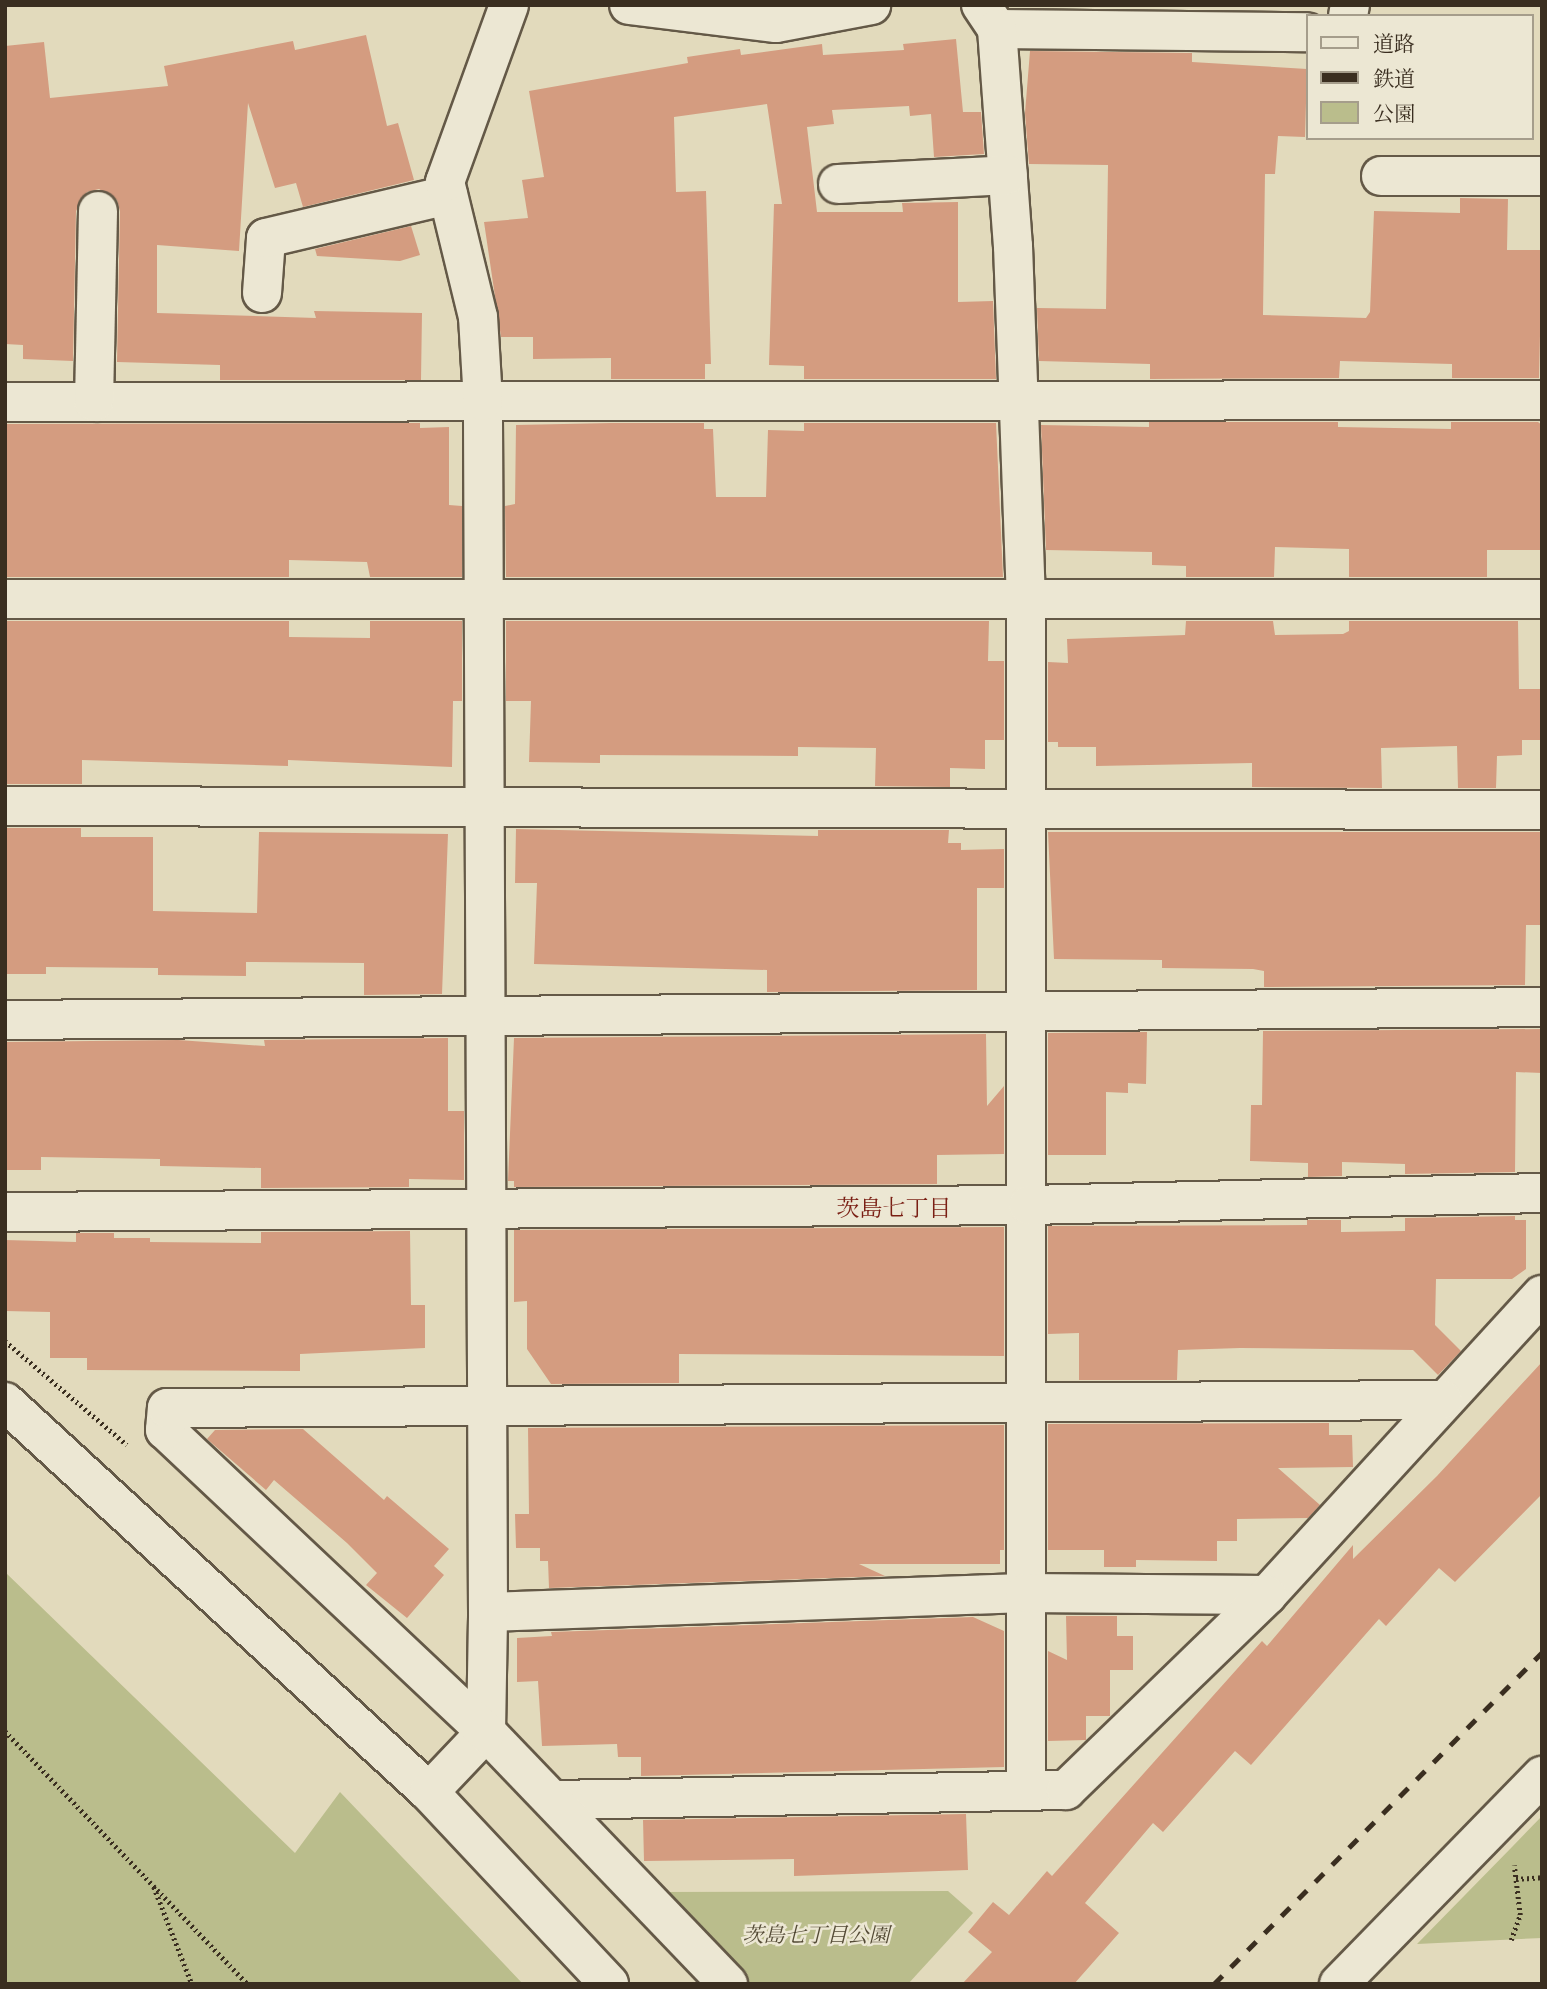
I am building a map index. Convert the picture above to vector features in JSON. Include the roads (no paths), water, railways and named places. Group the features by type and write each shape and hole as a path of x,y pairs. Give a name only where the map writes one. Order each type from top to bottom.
{"street":[{"path":"429,1792 486,1732 488,1612 483,401 478,317 445,182 509,5"},
{"path":"629,5 729,13 775,23 871,5"},
{"path":"1026,1790 1028,1205 1024,808 1027,600 1008,175 989,17 1306,32"},
{"path":"838,184 1008,175"},
{"path":"1381,176 1542,176"},
{"path":"262,293 267,239 448,195"},
{"path":"94,402 98,211"},
{"path":"5,402 1019,398 1542,400"},
{"path":"5,599 1542,599"},
{"path":"5,806 484,804 1542,810"},
{"path":"5,1020 1542,1007"},
{"path":"5,1212 486,1206 1028,1205 1542,1193"},
{"path":"555,1800 1066,1790 1267,1595 1542,1295"},
{"path":"728,1984 555,1800 486,1732 165,1430 167,1408 1443,1400"},
{"path":"5,1402 429,1792 609,1984"},
{"path":"488,1612 1025,1593 1267,1595"},
{"path":"1339,1984 1537,1785"}],"railway":[{"path":"1214,1984 1542,1653"}],"district":[{"name":"茨島七丁目","path":"894,1210"}],"park label":[{"name":"茨島七丁目公園","path":"816,1937"}]}
